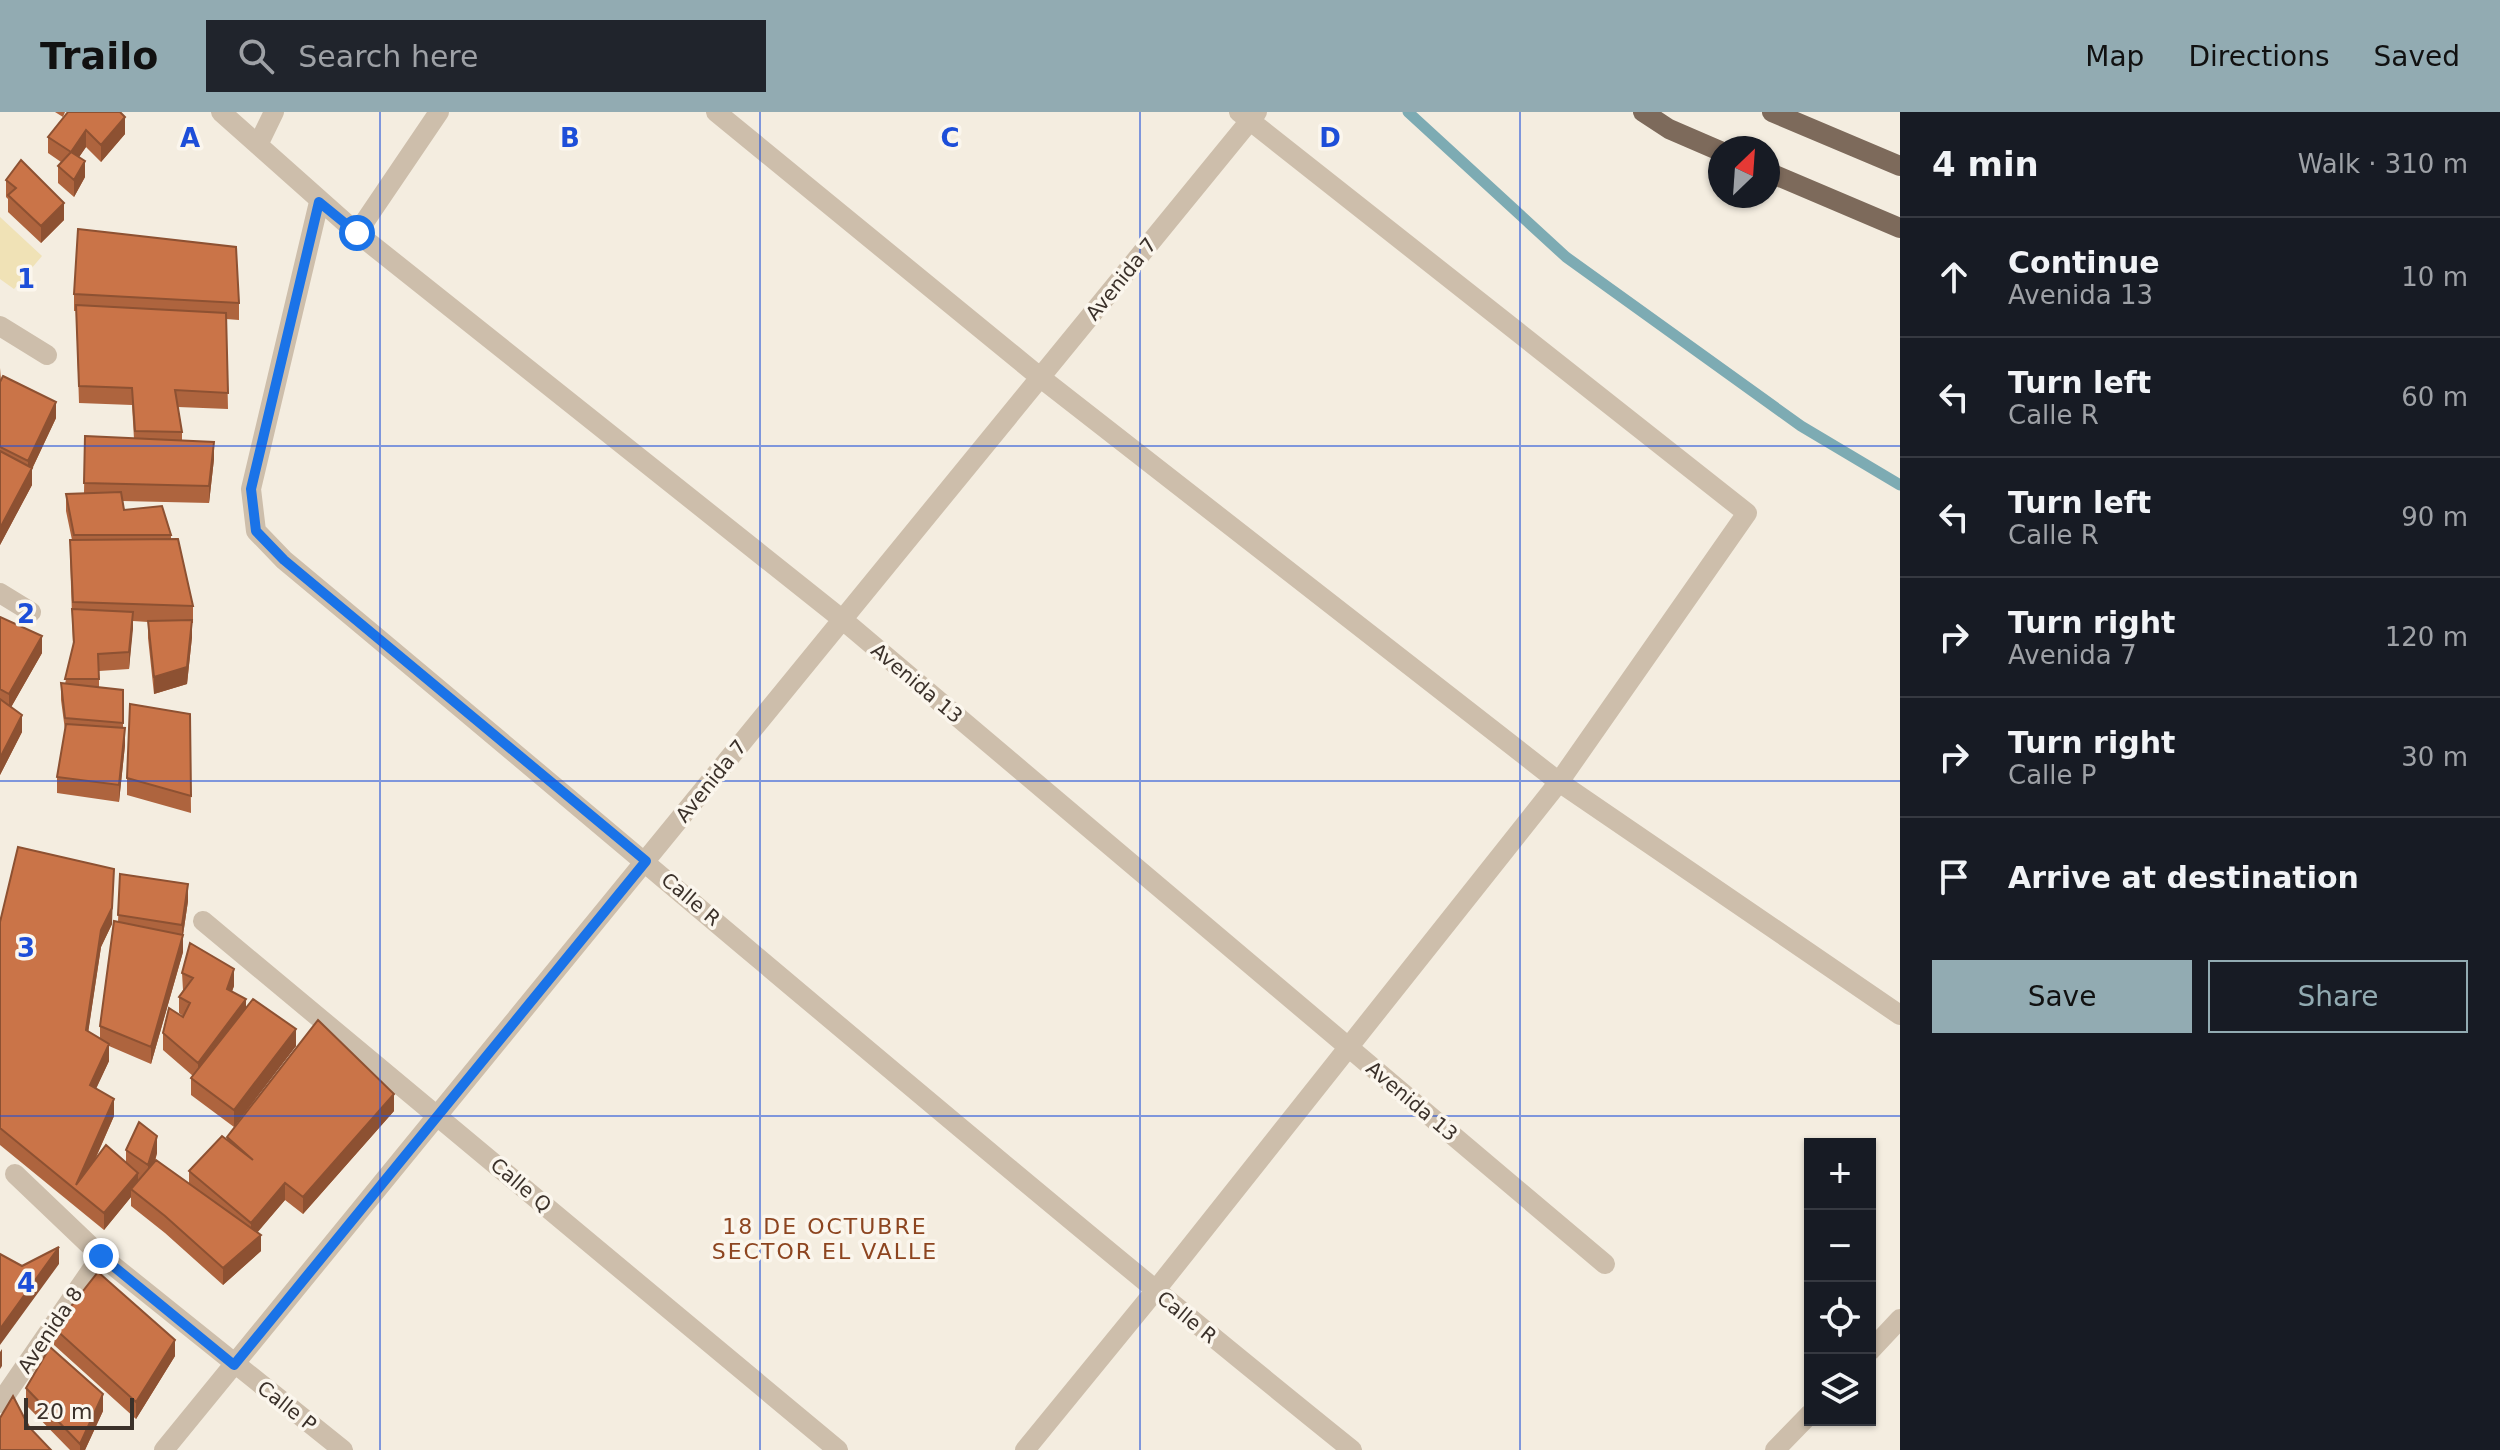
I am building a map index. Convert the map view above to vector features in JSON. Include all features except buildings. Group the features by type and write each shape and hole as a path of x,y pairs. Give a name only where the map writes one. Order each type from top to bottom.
{"main road":[{"path":"1643,112 1669,129 1708,146"},
{"path":"1772,112 1900,166"},
{"path":"1780,177 1900,228"}],"street":[{"name":"Avenida 13","path":"221,112 319,202 843,620 1605,1264"},
{"path":"258,145 274,112"},
{"path":"357,233 439,112"},
{"path":"716,112 1041,378 1559,782 1900,1015"},
{"path":"1025,1450 1559,782 1747,513 1249,115"},
{"name":"Avenida 7","path":"164,1450 1041,378 1249,115"},
{"name":"Calle R","path":"319,202 251,489 256,531 284,560 1155,1291 1352,1450"},
{"path":"0,326 47,355"},
{"path":"0,593 31,612"},
{"name":"Calle Q","path":"203,921 838,1450"},
{"name":"Calle P","path":"15,1174 101,1256 343,1450"},
{"name":"Avenida 8","path":"0,1403 101,1256"},
{"path":"1876,1345 1900,1319"},
{"path":"1775,1450 1804,1420"}],"sand":[{"path":"0,217 42,256 14,289 0,279"}],"waterway":[{"path":"1408,112 1566,257 1801,426 1900,485"}],"district":[{"name":"18 DE OCTUBRE SECTOR EL VALLE","path":"825,1238"}],"route":[{"path":"101,1256 234,1365 646,861 284,560 256,531 251,489 319,202 357,233"}]}
